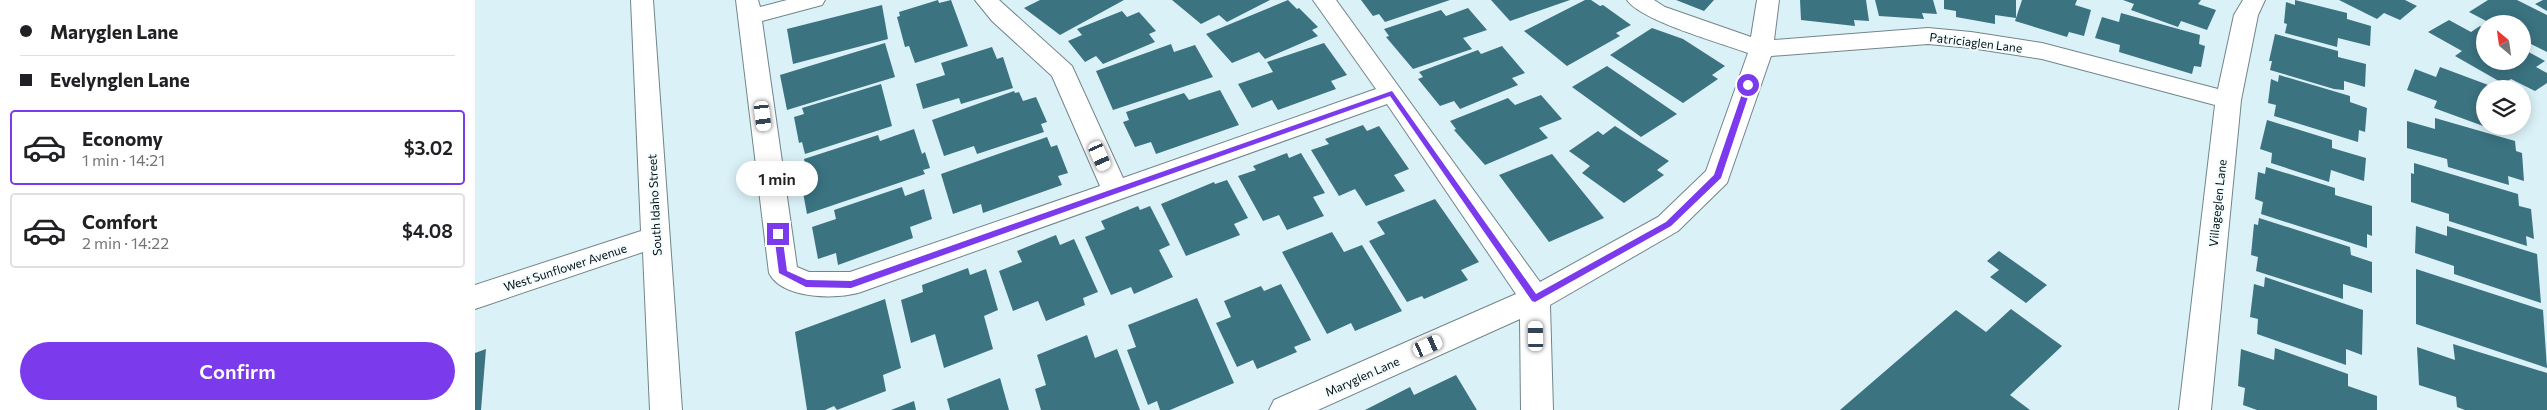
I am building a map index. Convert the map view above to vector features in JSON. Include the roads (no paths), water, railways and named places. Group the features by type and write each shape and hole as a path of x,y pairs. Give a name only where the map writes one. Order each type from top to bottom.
{"street":[{"name":"South Idaho Street","path":"642,0 666,410"},
{"path":"814,0 749,9 783,273 806,284 851,284 1392,93"},
{"path":"986,0 1000,16 1063,72 1115,190"},
{"path":"1324,0 1392,93 1535,299 1537,410"},
{"name":"Patriciaglen Lane","path":"1638,0 1657,12 1761,49 1928,36 1971,40 2042,51 2229,100"},
{"name":"Maryglen Lane","path":"1285,410 1535,299 1669,224 1718,176 1761,49 1768,0"},
{"name":"Villageglen Lane","path":"2195,410 2229,100 2246,15 2254,0"},
{"name":"West Sunflower Avenue","path":"475,297 656,236"}]}
